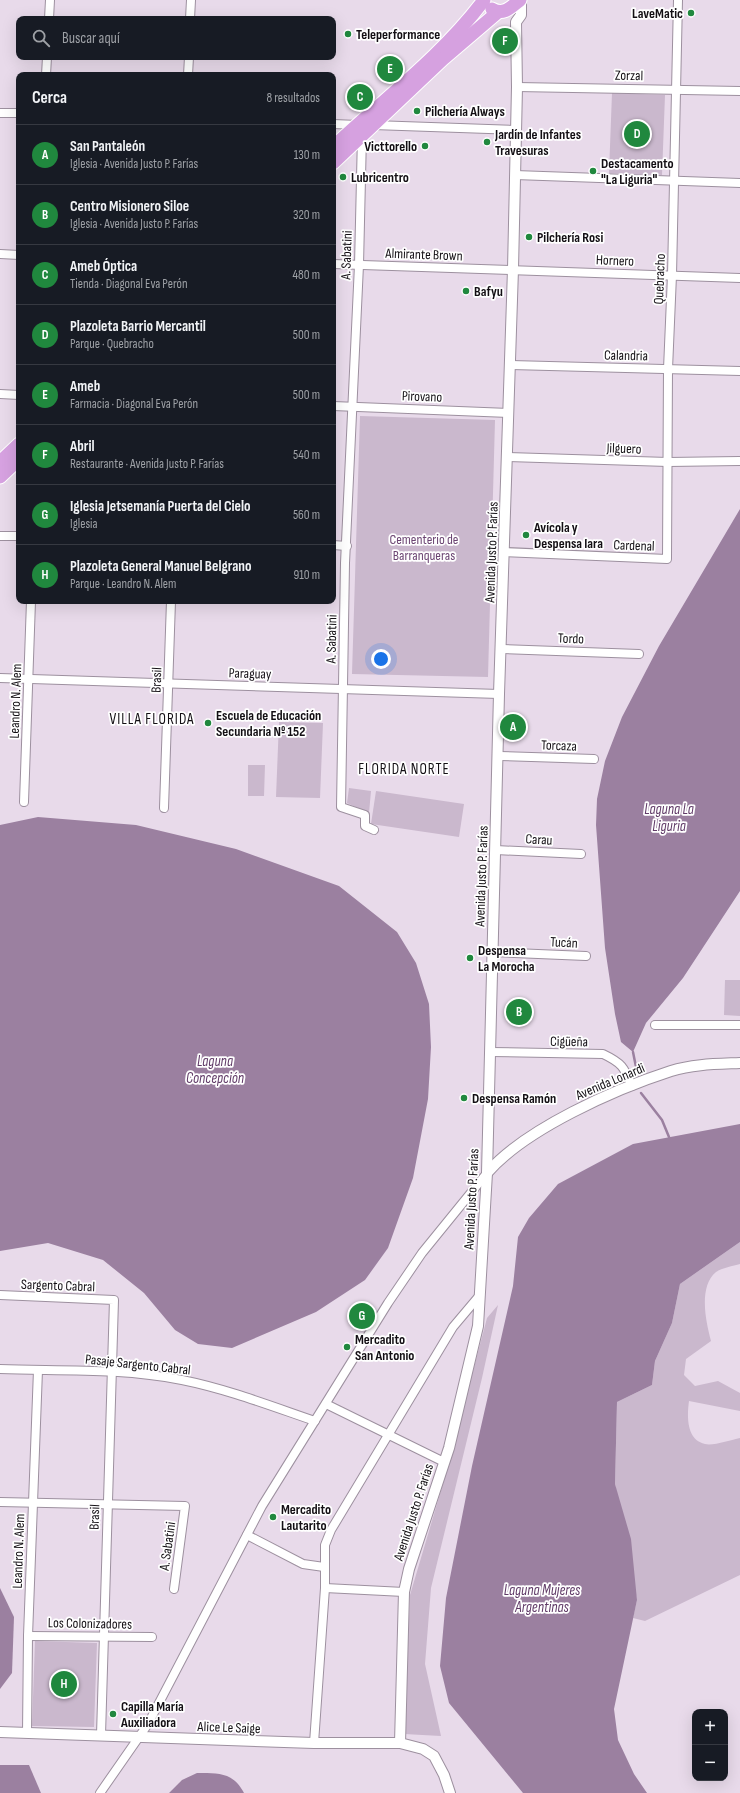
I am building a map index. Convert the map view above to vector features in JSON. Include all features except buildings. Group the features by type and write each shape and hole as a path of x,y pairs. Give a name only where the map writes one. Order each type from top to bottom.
{"main road":[{"path":"336,159 359,130 466,23 484,0 490,8 501,12"},
{"path":"336,146 359,130 374,124 442,60 501,12 521,0"},
{"path":"0,462 16,447"},
{"path":"0,477 16,462"}],"street":[{"path":"49,16 50,0"},
{"path":"190,16 191,0"},
{"name":"Avenida Justo P. Farías","path":"400,1743 404,1592 409,1569 444,1462 478,1326 487,1174 508,457 517,87 516,22 521,15 521,0"},
{"name":"Quebracho","path":"667,559 668,368 675,182 678,0"},
{"path":"501,12 516,22"},
{"path":"46,72 47,60"},
{"path":"188,72 189,60"},
{"name":"Zorzal","path":"517,87 740,91"},
{"path":"0,113 16,113"},
{"path":"374,124 516,130"},
{"path":"336,125 359,130"},
{"name":"A. Sabatini","path":"359,130 359,265 347,546 341,807 365,815 365,826 374,830"},
{"path":"515,175 675,182 740,183"},
{"path":"0,254 16,255"},
{"name":"Almirante Brown","path":"336,264 513,269"},
{"name":"Hornero","path":"513,269 740,278"},
{"name":"Calandria","path":"510,365 740,371"},
{"path":"0,394 16,395"},
{"name":"Pirovano","path":"336,406 509,413"},
{"name":"Jilguero","path":"508,457 668,462 740,461"},
{"path":"0,536 16,536"},
{"path":"336,545 347,546"},
{"name":"Cardenal","path":"505,552 667,559"},
{"name":"Leandro N. Alem","path":"24,802 31,604"},
{"name":"Brasil","path":"164,808 171,604"},
{"name":"Tordo","path":"502,649 639,654"},
{"name":"Paraguay","path":"0,678 500,694"},
{"name":"Torcaza","path":"499,756 594,759"},
{"name":"Carau","path":"496,850 581,854"},
{"name":"Tucán","path":"493,952 586,956"},
{"path":"655,1025 740,1025"},
{"name":"Cigüeña","path":"490,1052 602,1054 613,1059 624,1068 632,1086"},
{"name":"Avenida Lonardi","path":"487,1174 498,1160 536,1133 575,1112 632,1086 672,1071 701,1065 740,1063"},
{"path":"100,1793 148,1724 262,1506 388,1303 422,1253 487,1174"},
{"name":"Sargento Cabral","path":"0,1295 114,1300"},
{"path":"314,1743 325,1588 325,1545 331,1530 453,1327 480,1295"},
{"name":"Brasil","path":"101,1735 114,1300"},
{"name":"Pasaje Sargento Cabral","path":"0,1369 111,1372 181,1380 253,1399 315,1421"},
{"name":"Leandro N. Alem","path":"27,1733 28,1636 38,1370"},
{"path":"326,1404 444,1462"},
{"path":"0,1502 108,1505"},
{"name":"A. Sabatini","path":"108,1505 185,1506 174,1589"},
{"path":"247,1535 303,1564 324,1567"},
{"path":"325,1588 404,1592"},
{"name":"Los Colonizadores","path":"28,1636 152,1637"},
{"name":"Alice Le Saige","path":"0,1732 314,1743 400,1743 423,1749 434,1756 444,1775 450,1793"}],"green space":[{"path":"612,93 665,95 662,175 609,173"},
{"name":"Cementerio de Barranqueras","path":"360,416 495,420 488,677 352,674"},
{"path":"279,722 323,723 320,798 276,797"},
{"path":"248,765 265,765 264,796 248,796"},
{"path":"349,788 371,791 369,813 347,803"},
{"path":"376,791 464,804 459,837 371,824"},
{"path":"725,980 740,980 740,1016 724,1015"},
{"path":"740,1242 740,1264 724,1268 716,1272 710,1278 705,1295 705,1305 711,1341 686,1359 684,1375 695,1386 718,1381 740,1393 740,1411 689,1401 688,1420 691,1433 699,1442 713,1444 740,1438 740,1575 645,1621 633,1618 637,1600 615,1484 617,1402 652,1385 655,1361 672,1323 680,1284"},
{"path":"498,1305 482,1378 431,1588 425,1664 441,1736 404,1734 410,1595 445,1477 487,1318"},
{"path":"35,1641 97,1643 94,1727 32,1726"}],"water":[{"name":"Laguna La Liguria","path":"740,509 740,891 683,978 646,1023 633,1052 621,1042 615,1014 605,948 596,825 597,799 605,761 622,717 659,646"},
{"name":"Laguna Concepción","path":"38,817 136,825 236,849 339,886 397,932 416,963 429,1004 431,1047 428,1099 413,1178 388,1248 365,1280 316,1312 232,1348 198,1344 175,1330 144,1293 103,1260 48,1243 0,1251 0,825"},
{"name":"Laguna Mujeres Argentinas","path":"740,1124 740,1242 680,1284 672,1323 655,1361 652,1385 617,1402 615,1484 631,1539 637,1600 614,1709 618,1740 634,1774 647,1793 523,1793 449,1703 440,1666 446,1598 472,1466 513,1286 518,1237 529,1218 558,1184 633,1144"},
{"path":"0,1588 14,1617 12,1673 0,1689"},
{"path":"0,1765 29,1765 41,1793 0,1793"},
{"path":"197,1773 212,1773 230,1777 240,1786 244,1793 169,1793 182,1780"}],"waterway":[{"path":"633,1052 637,1072"},
{"path":"641,1093 662,1120 669,1137"}],"place":[{"name":"LaveMatic","path":"691,13"},
{"name":"Teleperformance","path":"348,34"},
{"name":"Abril","path":"505,41"},
{"name":"Ameb","path":"390,69"},
{"name":"Ameb Óptica","path":"360,97"},
{"name":"Pilchería Always","path":"417,111"},
{"name":"Plazoleta Barrio Mercantil","path":"637,134"},
{"name":"Jardín de Infantes Travesuras","path":"487,142"},
{"name":"Victtorello","path":"425,146"},
{"name":"Destacamento \"La Liguria\"","path":"593,171"},
{"name":"Lubricentro","path":"343,177"},
{"name":"Pilchería Rosi","path":"529,237"},
{"name":"Bafyu","path":"466,291"},
{"name":"Avícola y Despensa Iara","path":"526,535"},
{"name":"Escuela de Educación Secundaria Nº 152","path":"208,723"},
{"name":"San Pantaleón","path":"513,727"},
{"name":"Despensa La Morocha","path":"470,958"},
{"name":"Centro Misionero Siloe","path":"519,1012"},
{"name":"Despensa Ramón","path":"464,1098"},
{"name":"Iglesia Jetsemanía Puerta del Cielo","path":"362,1316"},
{"name":"Mercadito San Antonio","path":"347,1347"},
{"name":"Mercadito Lautarito","path":"273,1517"},
{"name":"Plazoleta General Manuel Belgrano","path":"64,1684"},
{"name":"Capilla María Auxiliadora","path":"113,1714"}],"district":[{"name":"VILLA FLORIDA","path":"152,719"},
{"name":"FLORIDA NORTE","path":"404,769"}]}
